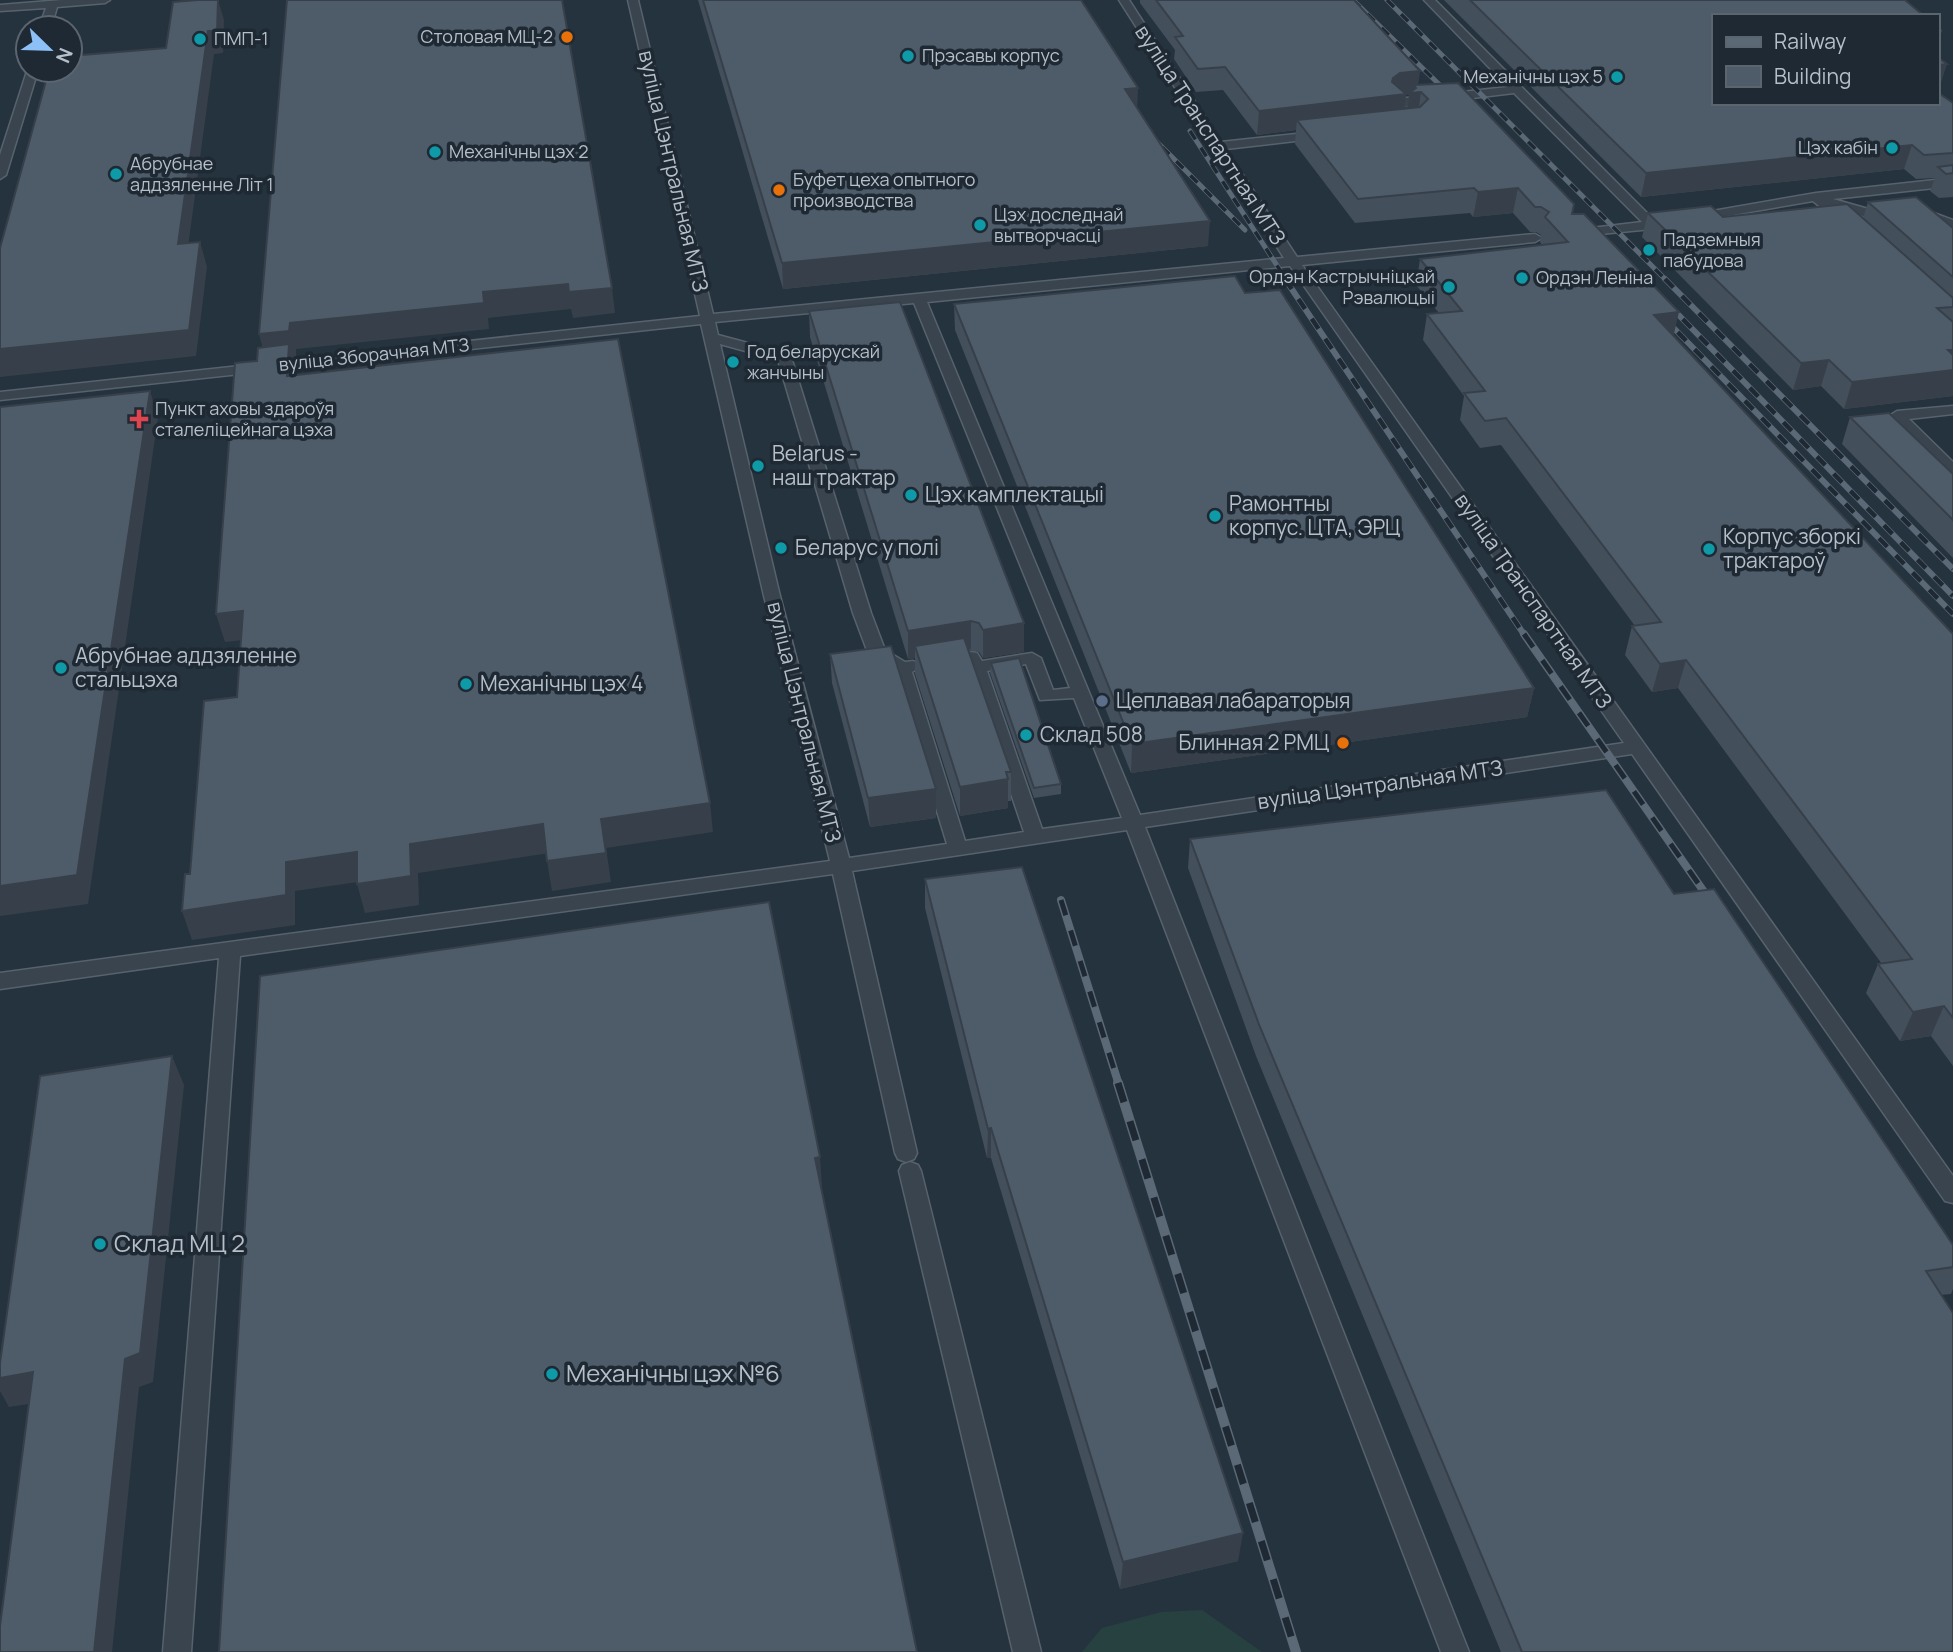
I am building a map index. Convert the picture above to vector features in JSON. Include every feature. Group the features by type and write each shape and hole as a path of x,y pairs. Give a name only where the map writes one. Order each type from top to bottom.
{"lane":[{"path":"0,8 105,0"},
{"name":"вуліца Цэнтральная МТЗ","path":"633,0 772,596 841,866 1636,747"},
{"name":"вуліца Транспартная МТЗ","path":"1124,0 1294,262 1953,1194"},
{"path":"1429,0 1652,225"},
{"path":"50,14 53,4"},
{"path":"0,176 28,84"},
{"path":"1404,111 1397,103 1518,89"},
{"path":"1218,146 1336,133"},
{"path":"1574,234 1652,225 1816,197 1953,182"},
{"path":"1816,197 1871,214 1915,211 1953,224"},
{"path":"1816,197 1855,233"},
{"name":"вуліца Зборачная МТЗ","path":"0,396 707,319 1535,238"},
{"path":"919,298 1133,821 1455,1652"},
{"path":"711,337 784,357 877,653 902,668 971,657 977,667 1035,836"},
{"path":"1953,410 1897,416 1953,471"},
{"path":"977,667 1031,659 1046,696 1080,692"},
{"path":"902,668 958,848"},
{"path":"0,981 841,866 908,1162 1027,1652"},
{"path":"177,1652 230,949"}],"green space":[{"path":"1202,1610 1262,1652 1082,1652 1102,1628 1161,1612"}],"building":[{"name":"Абрубнае аддзяленне Літ 1","path":"218,0 217,31 208,31 178,244 200,242 189,330 0,349 0,248 45,84 84,84 84,55 166,48 173,2"},
{"name":"Механічны цэх 2","path":"287,0 562,0 612,288 569,292 568,284 483,292 484,303 290,323 289,331 259,334"},
{"name":"Прэсавы корпус","path":"703,0 1081,0 1138,88 1125,89 1210,221 782,263"},
{"path":"1156,0 1354,0 1420,71 1400,73 1393,78 1392,82 1406,94 1259,111 1225,67 1198,69 1175,37 1183,36"},
{"name":"Механічны цэх 5","path":"1470,0 1905,0 1922,14 1712,14 1712,105 1939,105 1939,93 1953,103 1953,153 1924,155 1912,145 1646,173"},
{"name":"Корпус зборкі трактароў","path":"1458,83 1574,204 1572,214 1584,214 1679,312 1654,315 1953,634 1953,1018 1944,1006 1913,1012 1878,964 1912,959 1686,660 1660,664 1632,626 1661,622 1506,418 1485,421 1464,393 1485,391 1427,314 1462,311 1420,259 1568,242 1545,217 1549,212 1535,207 1518,188 1478,192 1474,188 1358,199 1297,120 1420,107 1428,99 1421,92 1409,93 1416,88 1414,85"},
{"path":"1953,165 1953,173 1946,174 1938,167"},
{"path":"1916,197 1953,228 1953,277 1868,202"},
{"path":"1847,204 1953,298 1953,307 1937,308 1953,322 1953,350 1948,350 1953,355 1953,370 1852,382 1829,360 1801,363 1648,213 1711,206 1723,217"},
{"name":"Рамонтны корпус. ЦТА, ЭРЦ","path":"1235,276 1245,293 1280,290 1534,688 1132,744 954,304"},
{"name":"Цэх камплектацыі","path":"900,302 1024,623 983,630 979,623 971,621 908,631 809,311"},
{"name":"Механічны цэх 4","path":"618,339 710,803 601,819 606,853 547,861 543,824 410,844 411,876 357,884 357,852 286,862 286,895 182,911 185,874 190,874 204,701 237,697 243,611 216,614 235,363 257,361 258,348 289,344 287,376"},
{"name":"Абрубнае аддзяленне стальцэха","path":"150,391 77,875 0,886 0,407"},
{"path":"1889,413 1953,474 1953,520 1850,417"},
{"path":"964,638 1011,772 1006,772 1008,779 960,787 915,646"},
{"path":"891,646 936,789 868,798 830,654"},
{"name":"Склад 508","path":"1019,658 1061,784 1034,788 991,663"},
{"path":"1606,790 1674,894 1714,889 1953,1245 1953,1267 1926,1271 1953,1313 1953,1652 1522,1652 1260,1027 1190,839"},
{"path":"1022,867 1243,1533 1123,1562 991,1128 988,1129 925,879"},
{"name":"Механічны цэх №6","path":"769,902 820,1157 815,1158 917,1652 219,1652 260,976"},
{"name":"Склад МЦ 2","path":"172,1056 140,1353 125,1359 94,1652 0,1652 0,1626 33,1372 0,1378 0,1363 40,1076"}],"railway":[{"path":"1353,0 1453,98"},
{"path":"1387,0 1667,281"},
{"path":"1190,131 1287,281"},
{"path":"1148,133 1245,230"},
{"path":"1285,279 1525,636"},
{"path":"1665,279 1953,569"},
{"path":"1666,302 1953,596"},
{"path":"1661,315 1953,614"},
{"path":"1524,634 1714,906"},
{"path":"1061,900 1119,1085"},
{"path":"1118,1083 1296,1652"}],"place":[{"name":"Столовая МЦ-2","path":"567,37"},
{"name":"ПМП-1","path":"200,39"},
{"name":"Прэсавы корпус","path":"908,56"},
{"name":"Механічны цэх 5","path":"1617,77"},
{"name":"Цэх кабін","path":"1892,148"},
{"name":"Механічны цэх 2","path":"435,152"},
{"name":"Абрубнае аддзяленне Літ 1","path":"116,174"},
{"name":"Буфет цеха опытного производства","path":"779,190"},
{"name":"Цэх доследнай вытворчасці","path":"980,225"},
{"name":"Падземныя пабудова","path":"1649,250"},
{"name":"Ордэн Леніна","path":"1522,278"},
{"name":"Ордэн Кастрычніцкай Рэвалюцыі","path":"1449,287"},
{"name":"Год беларускай жанчыны","path":"733,362"},
{"name":"Пункт аховы здароўя сталеліцейнага цэха","path":"139,419"},
{"name":"Belarus - наш трактар","path":"758,466"},
{"name":"Цэх камплектацыі","path":"911,495"},
{"name":"Рамонтны корпус. ЦТА, ЭРЦ","path":"1215,516"},
{"name":"Беларус у полі","path":"781,548"},
{"name":"Корпус зборкі трактароў","path":"1709,549"},
{"name":"Абрубнае аддзяленне стальцэха","path":"61,668"},
{"name":"Механічны цэх 4","path":"466,684"},
{"name":"Цеплавая лабараторыя","path":"1102,701"},
{"name":"Склад 508","path":"1026,735"},
{"name":"Блинная 2 РМЦ","path":"1343,743"},
{"name":"Склад МЦ 2","path":"100,1244"},
{"name":"Механічны цэх №6","path":"552,1374"}]}
